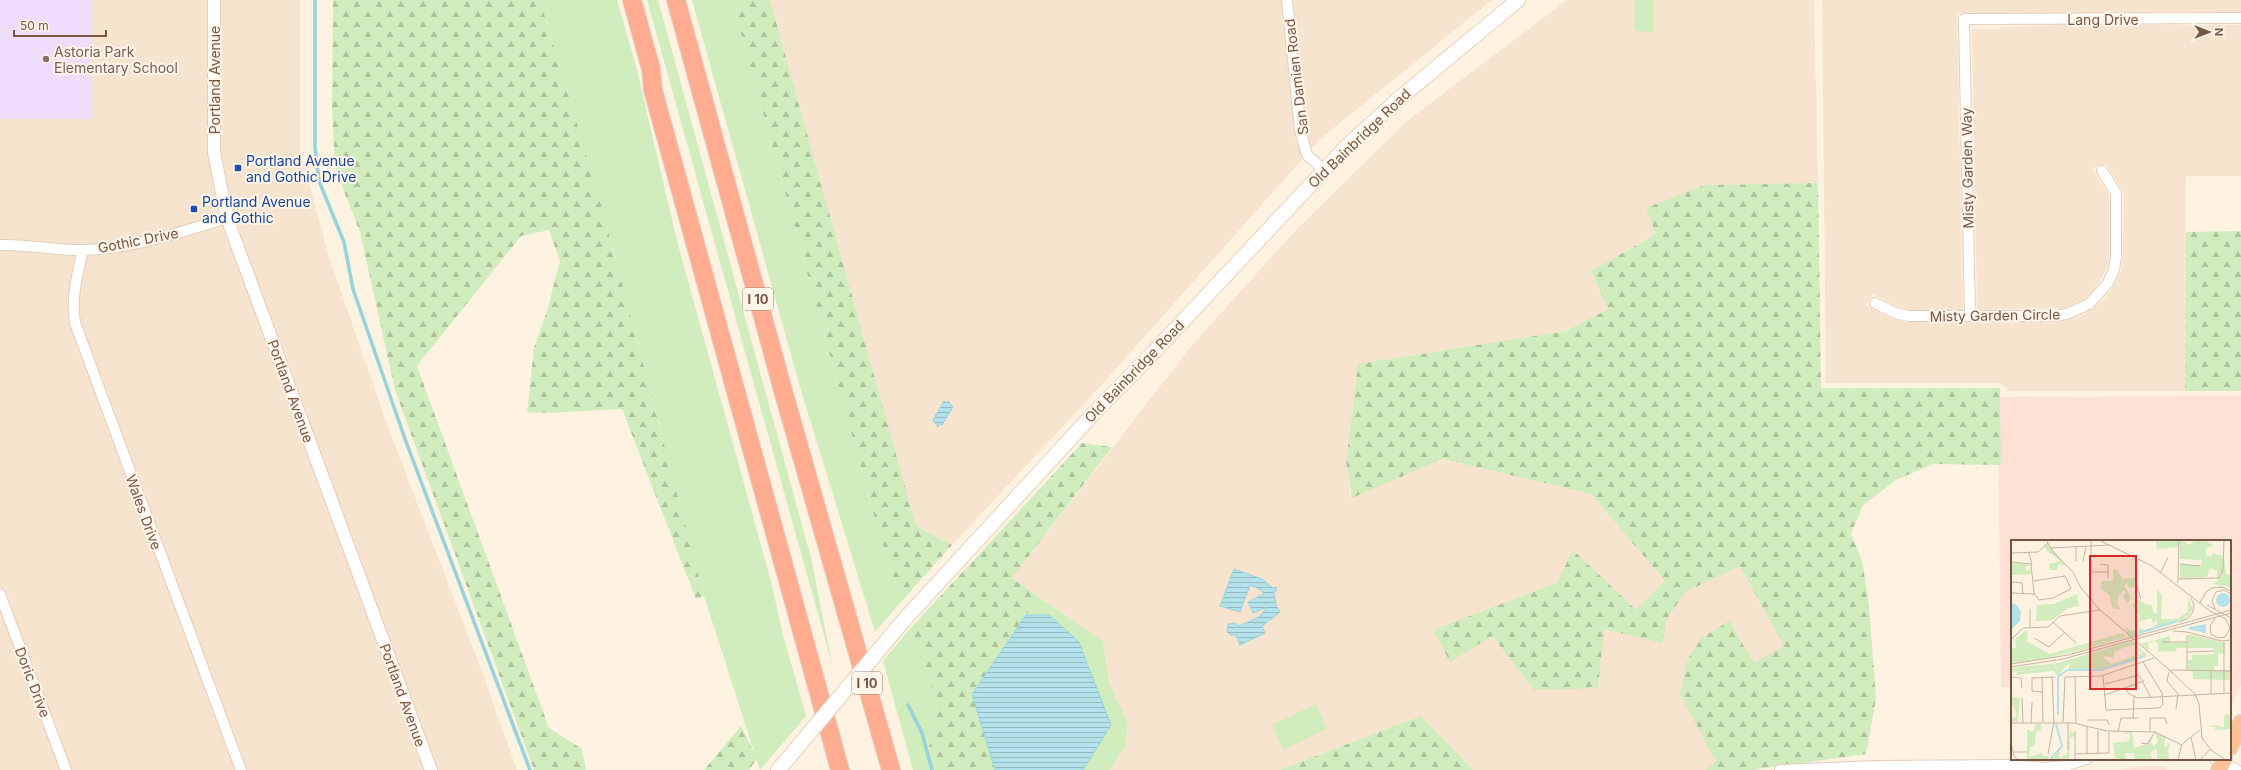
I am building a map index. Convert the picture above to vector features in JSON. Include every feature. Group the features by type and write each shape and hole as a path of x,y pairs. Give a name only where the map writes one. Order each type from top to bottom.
{"highway":[{"path":"632,0 651,69 655,98 840,770"},
{"name":"I 10","path":"676,0 784,394 891,770"},
{"path":"2231,745 2241,724"}],"main road":[{"name":"Old Bainbridge Road","path":"778,770 904,620 1094,413 1151,355 1324,170 1401,97 1518,0"}],"street":[{"name":"Portland Avenue","path":"214,0 214,152 227,218 431,770"},
{"name":"San Damien Road","path":"1287,0 1300,130 1307,156 1324,170"},
{"name":"Lang Drive","path":"1964,20 2241,18"},
{"name":"Misty Garden Way","path":"1964,20 1970,316"},
{"name":"Misty Garden Circle","path":"1875,303 1894,313 1909,316 2067,314 2089,304 2108,284 2114,270 2116,256 2116,193 2102,171"},
{"name":"Gothic Drive","path":"0,245 19,244 83,250 112,248 159,239 227,218"},
{"name":"Wales Drive","path":"83,250 74,288 72,306 75,324 241,770"},
{"name":"Doric Drive","path":"1,599 66,770"},
{"path":"1780,770 1875,766 1995,765 2046,768 2065,766 2084,760"},
{"path":"2220,763 2237,770"}],"shaded area":[{"name":"Astoria Park Elementary School","path":"0,0 92,0 92,119 0,119"},
{"path":"92,0 300,0 300,150 329,257 385,419 481,669 517,770 0,770 0,119 92,119"},
{"path":"770,0 1492,0 1320,139 1097,390 952,545 916,526"},
{"path":"1567,0 1814,0 1818,183 1704,185 1646,208 1656,234 1591,271 1608,309 1566,331 1358,364 1346,462 1351,498 1443,459 1591,494 1666,581 1740,566 1785,646 1720,770 1473,770 1421,716 1279,770 1110,770 1125,746 1128,724 1109,682 1103,641 1012,578 1192,345 1296,230 1407,121"},
{"path":"1822,0 2241,0 2241,12 1957,13 1963,310 1910,310 1897,307 1873,294 1865,305 1891,318 1907,322 2068,320 2083,315 2104,299 2114,286 2121,271 2123,256 2124,193 2105,163 2092,169 2109,195 2109,256 2107,268 2093,291 2084,299 2065,308 1977,310 1972,29 2062,25 2241,25 2241,176 2186,176 2185,391 2007,391 2007,388 2000,383 1826,383"},
{"path":"2241,396 2241,684 2231,706 2231,540 2011,540 2011,687 2001,687 1998,397"},
{"path":"2145,766 2166,767 2166,770 2119,770"}],"green space":[{"path":"333,0 540,0 603,211 704,596 696,599 622,409 545,413 527,412 534,348 547,311 560,261 549,230 521,236 417,366 549,728 582,749 586,770 534,770 395,390 360,232 335,168 332,109"},
{"path":"540,0 617,0 636,66 677,241 770,578 784,639 806,716 760,770 704,596 603,211"},
{"path":"647,0 658,0 811,558 833,668"},
{"path":"692,0 732,0 878,530 901,602 875,632 800,387"},
{"path":"732,0 770,0 916,526 952,545 901,602 878,530"},
{"path":"1634,0 1654,0 1654,32 1634,31"},
{"path":"1818,183 1821,388 2000,388 2001,465 1933,464 1896,480 1863,505 1851,534 1862,560 1869,605 1876,699 1866,754 1751,770 1705,770 1716,762 1680,694 1687,660 1702,638 1729,621 1754,663 1784,646 1740,566 1685,592 1667,619 1662,643 1604,629 1598,688 1534,690 1492,636 1450,662 1433,630 1557,583 1573,550 1636,610 1665,581 1591,494 1443,459 1352,498 1346,462 1358,364 1566,331 1608,309 1591,271 1656,234 1646,208 1704,185"},
{"path":"2241,231 2241,391 2185,391 2186,232"},
{"path":"1082,443 1112,447 1012,578 1042,599 1026,615 972,694 995,770 933,770 928,751 938,709 926,669 909,630"},
{"path":"1042,599 1103,641 1109,682 1128,724 1125,746 1110,770 1083,770 1095,752 1097,693 1089,665 1079,642 1049,615 1026,615"},
{"path":"909,630 926,669 938,709 928,751 933,770 913,770 883,661"},
{"path":"1316,704 1327,729 1283,750 1272,725"},
{"path":"1421,716 1473,770 1279,770"},
{"path":"741,726 757,758 749,770 704,770"}],"water":[{"path":"944,401 947,403 948,401 953,407 942,425 939,424 938,427 933,420"},
{"path":"1234,569 1262,579 1273,588 1276,587 1277,590 1274,592 1276,605 1280,612 1262,626 1265,633 1240,645 1236,635 1231,635 1227,632 1228,624 1235,623 1239,626 1259,617 1267,607 1253,613 1248,602 1264,594 1261,590 1250,585 1240,612 1220,606"},
{"path":"1026,615 1049,615 1079,642 1111,725 1083,770 995,770 972,694"}],"waterway":[{"path":"315,0 315,147 319,181 344,242 353,289 405,439 530,770"},
{"path":"908,705 922,733 932,770"}],"place":[{"name":"Astoria Park Elementary School","path":"46,59"},
{"name":"Portland Avenue and Gothic Drive","path":"238,168"},
{"name":"Portland Avenue and Gothic","path":"194,209"}]}
